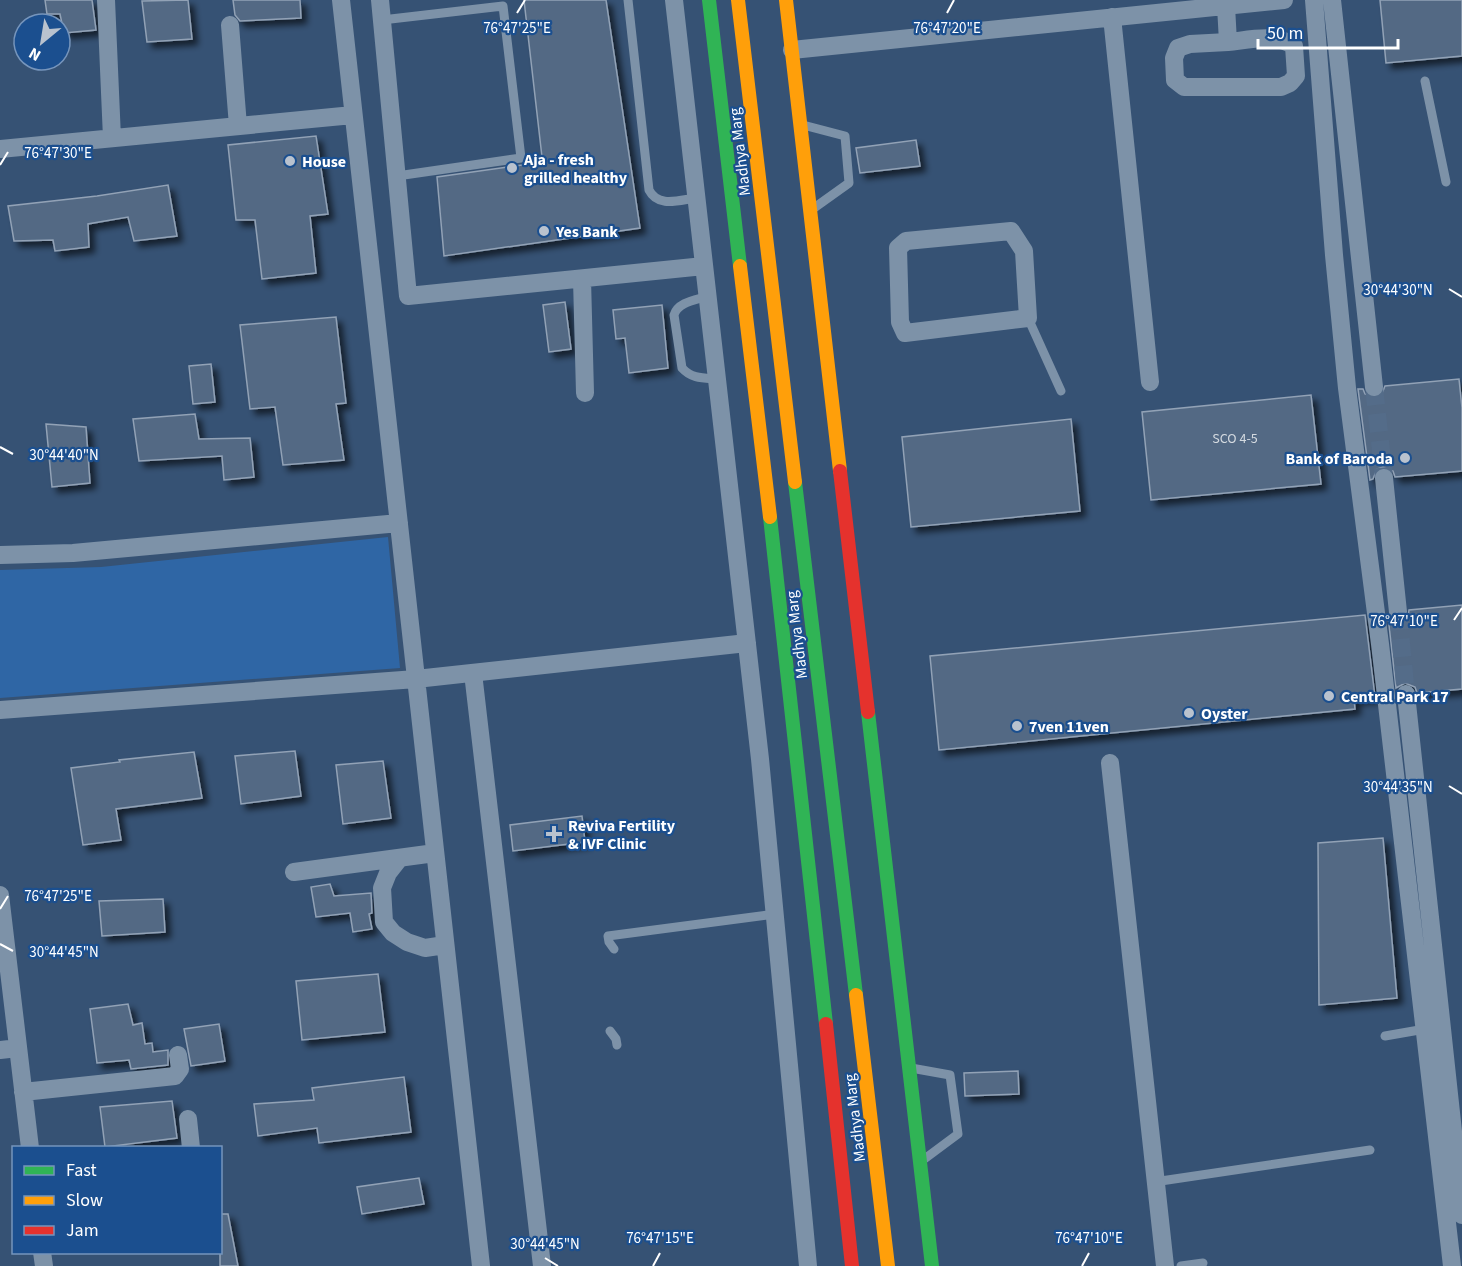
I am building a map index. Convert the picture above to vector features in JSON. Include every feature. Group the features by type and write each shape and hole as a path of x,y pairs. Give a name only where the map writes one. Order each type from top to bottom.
{"main road":[{"name":"Madhya Marg","path":"709,0 796,738 852,1266"},
{"name":"Madhya Marg","path":"738,0 888,1266"},
{"path":"786,0 932,1266"}],"street":[{"path":"106,0 112,138"},
{"path":"341,0 481,1266"},
{"path":"380,0 408,296 704,266"},
{"path":"674,0 776,914 808,1266"},
{"path":"792,50 1284,0"},
{"path":"1314,0 1347,388 1399,802 1452,1266"},
{"path":"1332,0 1374,387"},
{"path":"1226,6 1228,42"},
{"path":"1112,17 1150,382"},
{"path":"230,25 238,126"},
{"path":"1273,39 1287,41 1294,46 1296,76 1290,83 1281,87 1184,87 1175,80 1174,58 1178,48 1190,44 1228,42 1273,39"},
{"path":"0,149 353,115"},
{"path":"1011,231 1024,251 1028,318 905,333 900,322 898,248 906,241 1011,231"},
{"path":"582,279 585,393"},
{"path":"1384,478 1398,612"},
{"path":"0,555 73,553 399,523"},
{"path":"0,710 416,679 747,643"},
{"path":"473,673 542,1266"},
{"path":"1406,694 1462,1215"},
{"path":"1110,763 1154,1182 1165,1266"},
{"path":"294,872 435,853"},
{"path":"399,859 388,873 382,888 384,922 393,933 406,942 425,948 445,945"},
{"path":"0,895 9,1049 23,1092 30,1146"},
{"path":"23,1092 175,1076 180,1069 178,1054"},
{"path":"188,1119 191,1146"}],"lane":[{"path":"628,0 649,190 660,202 696,198"},
{"path":"382,20 503,3 521,158 397,176"},
{"path":"1425,81 1446,182"},
{"path":"801,124 845,136 849,183 811,211"},
{"path":"708,296 681,305 676,309 674,315 682,368 694,377 717,379"},
{"path":"1028,318 1061,391"},
{"path":"609,947 608,936 776,914"},
{"path":"1385,1036 1425,1029"},
{"path":"909,1067 950,1075 958,1134 920,1163"},
{"path":"1154,1182 1370,1150"},
{"path":"1181,1266 1203,1263"}],"shaded area":[{"path":"388,537 400,668 0,698 0,570 101,567"}],"building":[{"path":"45,0 92,0 96,30 72,32 72,12 47,12"},
{"path":"188,0 192,39 147,42 142,1"},
{"path":"233,0 300,0 301,18 240,21 235,15"},
{"path":"524,0 606,0 640,228 444,256 437,177 522,165 528,159 542,157"},
{"path":"1380,0 1462,0 1462,56 1386,63"},
{"path":"316,136 328,214 310,216 316,273 262,279 255,220 236,220 228,145"},
{"path":"916,140 920,166 860,173 856,148"},
{"path":"168,185 177,236 134,241 128,217 88,224 89,247 55,251 53,240 14,241 8,206"},
{"path":"565,302 571,349 549,352 543,305"},
{"path":"662,305 668,368 629,373 625,338 616,339 613,310"},
{"path":"336,317 346,403 336,404 344,460 283,465 275,407 250,409 240,325"},
{"path":"211,364 215,402 193,404 189,366"},
{"path":"1459,379 1462,408 1462,471 1395,477 1393,471 1383,467 1377,469 1373,479 1370,480 1358,389 1363,389 1365,394 1375,398 1381,396 1385,386"},
{"path":"1311,395 1321,484 1151,500 1142,412"},
{"path":"195,414 199,439 250,438 254,477 224,480 222,456 139,461 133,419"},
{"path":"1071,419 1080,511 911,527 902,437"},
{"path":"46,424 86,427 90,483 52,487"},
{"path":"1462,605 1462,689 1417,693 1415,687 1405,683 1396,688 1388,616 1393,622 1400,623 1408,617 1409,610"},
{"path":"1365,615 1375,697 1354,699 1355,709 939,750 930,656"},
{"path":"295,751 301,796 241,804 235,756"},
{"path":"194,752 202,798 116,809 121,840 83,845 71,768"},
{"path":"383,761 391,818 343,824 336,765"},
{"path":"582,816 585,842 513,851 510,825"},
{"path":"1383,838 1397,998 1319,1005 1318,843"},
{"path":"330,884 334,896 371,893 372,913 369,914 372,929 353,932 350,913 316,917 311,887"},
{"path":"163,899 165,932 102,936 99,901"},
{"path":"378,974 385,1032 302,1040 296,981"},
{"path":"128,1004 133,1025 142,1023 145,1044 152,1043 153,1052 168,1050 168,1065 131,1069 129,1060 97,1063 90,1009"},
{"path":"219,1024 225,1061 191,1066 184,1029"},
{"path":"1018,1071 1019,1094 965,1096 964,1073"},
{"path":"404,1077 411,1132 319,1143 317,1128 258,1136 254,1104 314,1100 312,1088"},
{"path":"172,1101 177,1138 105,1146 100,1107"},
{"path":"419,1178 424,1204 362,1214 357,1187"},
{"path":"222,1214 228,1214 238,1266 220,1266"}],"tunnel":[{"path":"1374,387 1384,478"},
{"path":"1398,612 1406,694"}],"traffic: fast":[{"path":"709,0 740,266"},
{"path":"795,482 856,995"},
{"path":"770,517 826,1024"},
{"path":"868,712 932,1266"}],"traffic: slow":[{"path":"738,0 795,482"},
{"path":"786,0 840,471"},
{"path":"740,266 770,517"},
{"path":"856,995 888,1266"}],"traffic: jam":[{"path":"840,471 868,712"},
{"path":"826,1024 852,1266"}],"place":[{"name":"House","path":"290,161"},
{"name":"Aja - fresh grilled healthy","path":"512,168"},
{"name":"Yes Bank","path":"544,231"},
{"name":"Bank of Baroda","path":"1405,458"},
{"name":"Central Park 17","path":"1329,696"},
{"name":"Oyster","path":"1189,713"},
{"name":"7ven 11ven","path":"1017,726"},
{"name":"Reviva Fertility & IVF Clinic","path":"554,834"}]}
